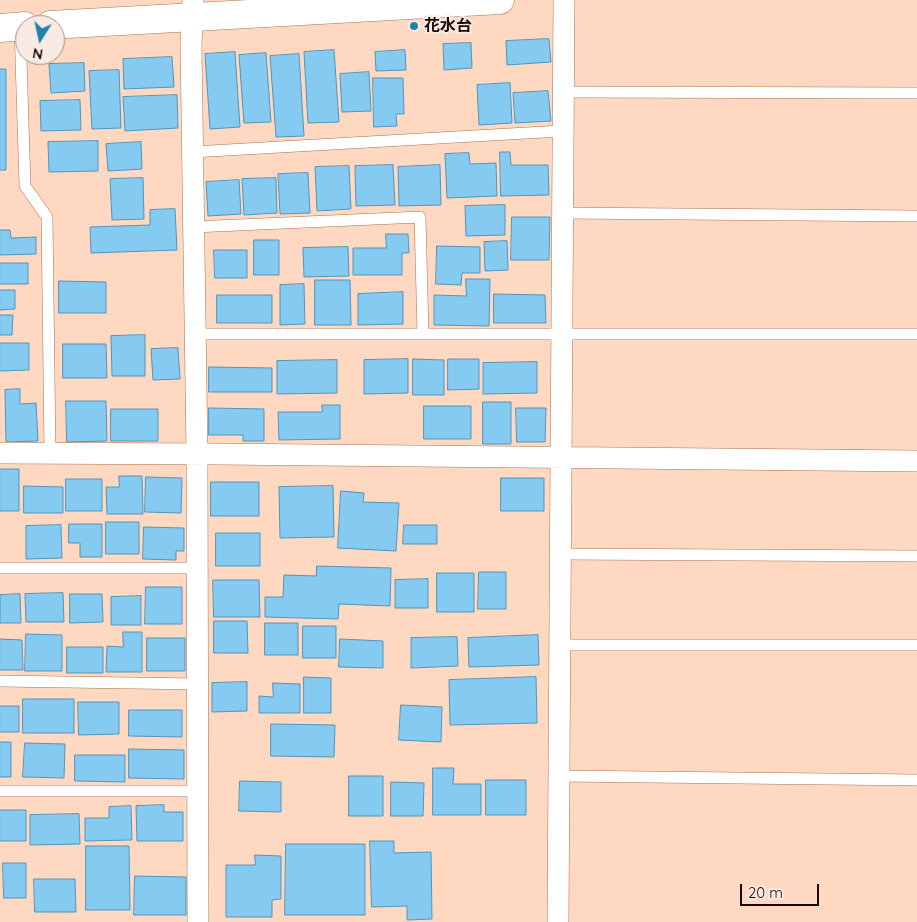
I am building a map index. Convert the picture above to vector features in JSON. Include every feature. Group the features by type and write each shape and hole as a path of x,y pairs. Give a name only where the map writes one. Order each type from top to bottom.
{"street":[{"path":"65,23 192,9 500,0"},
{"path":"558,922 564,0"},
{"path":"192,9 190,45 197,454 198,922"},
{"path":"0,453 917,462"}],"lane":[{"path":"17,65 24,186 47,217 50,454"},
{"path":"563,92 917,93"},
{"path":"192,152 562,132"},
{"path":"562,213 917,216"},
{"path":"193,227 420,217 423,334"},
{"path":"195,334 917,334"},
{"path":"560,554 917,556"},
{"path":"0,568 196,568"},
{"path":"559,645 917,645"},
{"path":"0,681 198,684"},
{"path":"559,776 917,780"},
{"path":"0,791 198,791"}],"building":[{"path":"549,39 551,62 507,65 506,41"},
{"path":"471,43 472,68 444,70 443,44"},
{"path":"334,50 339,122 308,123 304,52"},
{"path":"405,50 406,70 376,71 375,52"},
{"path":"235,52 240,127 210,129 205,54"},
{"path":"266,53 271,122 244,123 239,55"},
{"path":"299,54 304,136 276,137 270,56"},
{"path":"172,57 174,87 124,89 123,59"},
{"path":"84,63 85,91 51,93 49,65"},
{"path":"0,69 6,69 6,170 0,170"},
{"path":"119,70 121,128 92,129 89,71"},
{"path":"369,72 371,111 342,112 340,74"},
{"path":"373,78 403,78 404,114 396,114 397,126 374,127"},
{"path":"510,83 512,123 479,125 477,85"},
{"path":"548,91 551,121 515,123 513,93"},
{"path":"177,95 178,128 125,131 123,97"},
{"path":"80,100 81,130 41,131 40,101"},
{"path":"98,141 98,171 49,172 48,142"},
{"path":"141,142 142,169 108,171 106,144"},
{"path":"500,152 510,152 511,165 548,165 549,195 501,196"},
{"path":"469,153 470,164 496,163 497,196 447,198 445,154"},
{"path":"393,165 395,205 356,206 355,166"},
{"path":"440,165 441,205 399,206 398,167"},
{"path":"349,166 351,209 317,211 315,167"},
{"path":"308,173 310,213 280,214 278,174"},
{"path":"143,178 144,219 112,220 110,179"},
{"path":"276,178 277,213 244,215 242,179"},
{"path":"239,180 241,214 208,216 206,182"},
{"path":"505,205 505,235 466,236 465,206"},
{"path":"175,209 177,250 91,253 90,227 150,225 150,210"},
{"path":"512,217 550,217 549,260 511,260"},
{"path":"0,230 10,230 11,238 36,237 36,254 0,255"},
{"path":"386,234 408,234 409,253 402,253 402,275 353,275 353,248 386,248"},
{"path":"254,240 279,240 279,275 254,275"},
{"path":"507,241 508,270 485,271 484,242"},
{"path":"437,246 480,247 480,273 462,273 461,285 436,284"},
{"path":"348,247 349,276 304,277 303,248"},
{"path":"214,250 247,250 247,278 215,278"},
{"path":"0,263 28,263 28,284 0,284"},
{"path":"466,279 490,279 489,326 434,325 434,295 466,296"},
{"path":"315,280 350,280 351,325 315,325"},
{"path":"59,281 106,282 106,313 59,313"},
{"path":"304,284 305,324 280,325 280,285"},
{"path":"0,290 15,290 15,309 0,310"},
{"path":"403,292 403,324 358,325 358,294"},
{"path":"494,294 545,295 546,323 494,323"},
{"path":"217,295 272,295 272,323 217,323"},
{"path":"0,315 13,315 12,335 0,335"},
{"path":"145,335 145,376 112,376 111,336"},
{"path":"0,343 29,343 29,370 0,371"},
{"path":"63,344 106,344 107,378 63,378"},
{"path":"178,348 180,379 153,380 151,349"},
{"path":"408,359 408,393 364,394 364,360"},
{"path":"413,359 444,360 444,395 413,395"},
{"path":"448,359 479,359 479,389 448,390"},
{"path":"337,360 337,393 277,394 277,361"},
{"path":"537,362 537,393 483,394 483,363"},
{"path":"209,367 272,368 272,392 209,392"},
{"path":"20,389 20,404 36,403 38,441 6,442 5,390"},
{"path":"66,401 106,401 107,441 67,442"},
{"path":"483,402 511,402 511,444 483,444"},
{"path":"322,405 340,405 340,439 279,440 278,412 322,412"},
{"path":"424,406 471,406 471,439 424,439"},
{"path":"209,408 264,409 264,441 243,441 243,435 209,435"},
{"path":"516,408 546,408 545,442 517,442"},
{"path":"111,409 158,409 158,441 111,441"},
{"path":"0,469 19,469 19,511 0,511"},
{"path":"119,476 142,476 143,514 107,514 106,487 119,487"},
{"path":"146,477 182,478 181,513 145,512"},
{"path":"501,478 544,478 544,511 501,511"},
{"path":"66,479 102,479 102,511 66,511"},
{"path":"211,482 259,482 259,516 211,516"},
{"path":"24,486 63,487 63,513 24,513"},
{"path":"333,486 334,537 280,538 279,487"},
{"path":"341,491 364,493 363,502 399,503 396,551 338,548"},
{"path":"106,522 139,522 139,554 106,554"},
{"path":"69,524 102,524 102,557 80,557 80,543 69,543"},
{"path":"61,525 62,558 26,559 26,526"},
{"path":"404,525 437,525 437,544 403,544"},
{"path":"144,527 184,528 184,551 176,551 176,560 143,559"},
{"path":"216,533 260,533 260,566 216,566"},
{"path":"317,566 391,568 390,606 339,604 338,619 265,617 265,597 283,597 284,575 316,576"},
{"path":"479,572 506,572 506,609 478,609"},
{"path":"437,573 474,573 474,612 437,612"},
{"path":"428,579 428,608 395,608 395,580"},
{"path":"213,580 259,580 260,617 214,617"},
{"path":"146,587 182,587 182,624 145,624"},
{"path":"63,593 64,622 26,622 25,594"},
{"path":"20,594 21,623 0,623 0,595"},
{"path":"70,594 102,594 103,622 70,623"},
{"path":"141,596 141,625 111,625 111,597"},
{"path":"214,621 247,621 248,653 214,653"},
{"path":"265,623 298,623 298,655 265,655"},
{"path":"303,626 336,626 336,658 303,658"},
{"path":"123,632 142,632 142,672 106,672 107,646 123,647"},
{"path":"26,634 62,635 62,671 25,671"},
{"path":"538,635 539,665 469,667 468,638"},
{"path":"457,637 458,666 411,668 411,638"},
{"path":"147,638 185,638 185,671 147,671"},
{"path":"0,639 22,640 23,670 0,670"},
{"path":"340,639 383,641 383,668 339,667"},
{"path":"67,647 103,647 103,673 67,673"},
{"path":"304,677 331,678 331,713 304,713"},
{"path":"536,677 537,723 450,725 449,680"},
{"path":"247,682 247,711 212,712 212,683"},
{"path":"273,683 300,684 300,713 259,713 259,696 273,697"},
{"path":"23,699 74,699 74,733 23,733"},
{"path":"78,702 119,702 119,734 79,735"},
{"path":"401,705 442,707 441,742 399,740"},
{"path":"0,706 19,706 19,732 0,732"},
{"path":"129,710 182,710 182,737 129,736"},
{"path":"271,724 335,725 334,757 271,756"},
{"path":"0,742 11,742 11,777 0,777"},
{"path":"25,743 65,744 64,778 23,777"},
{"path":"129,749 184,750 184,779 129,778"},
{"path":"75,755 125,755 125,782 75,781"},
{"path":"433,768 454,768 453,784 481,784 481,815 433,815"},
{"path":"349,776 383,776 383,816 349,816"},
{"path":"486,780 526,780 526,815 486,815"},
{"path":"240,781 281,782 281,812 239,811"},
{"path":"391,782 424,783 423,816 391,816"},
{"path":"164,805 164,812 183,812 183,841 137,841 136,806"},
{"path":"131,806 132,840 85,841 85,818 109,818 109,807"},
{"path":"0,810 26,810 26,841 0,841"},
{"path":"79,814 80,844 30,845 30,815"},
{"path":"370,841 394,841 394,853 431,852 432,919 407,920 407,906 372,907"},
{"path":"286,844 365,844 365,915 285,915"},
{"path":"86,846 129,846 130,910 86,910"},
{"path":"255,855 281,856 281,899 272,900 272,917 226,917 226,865 255,865"},
{"path":"3,863 26,863 26,898 4,898"},
{"path":"135,876 186,877 186,915 134,915"},
{"path":"34,879 75,879 76,912 35,912"}],"place":[{"name":"花水台","path":"414,26"}]}
